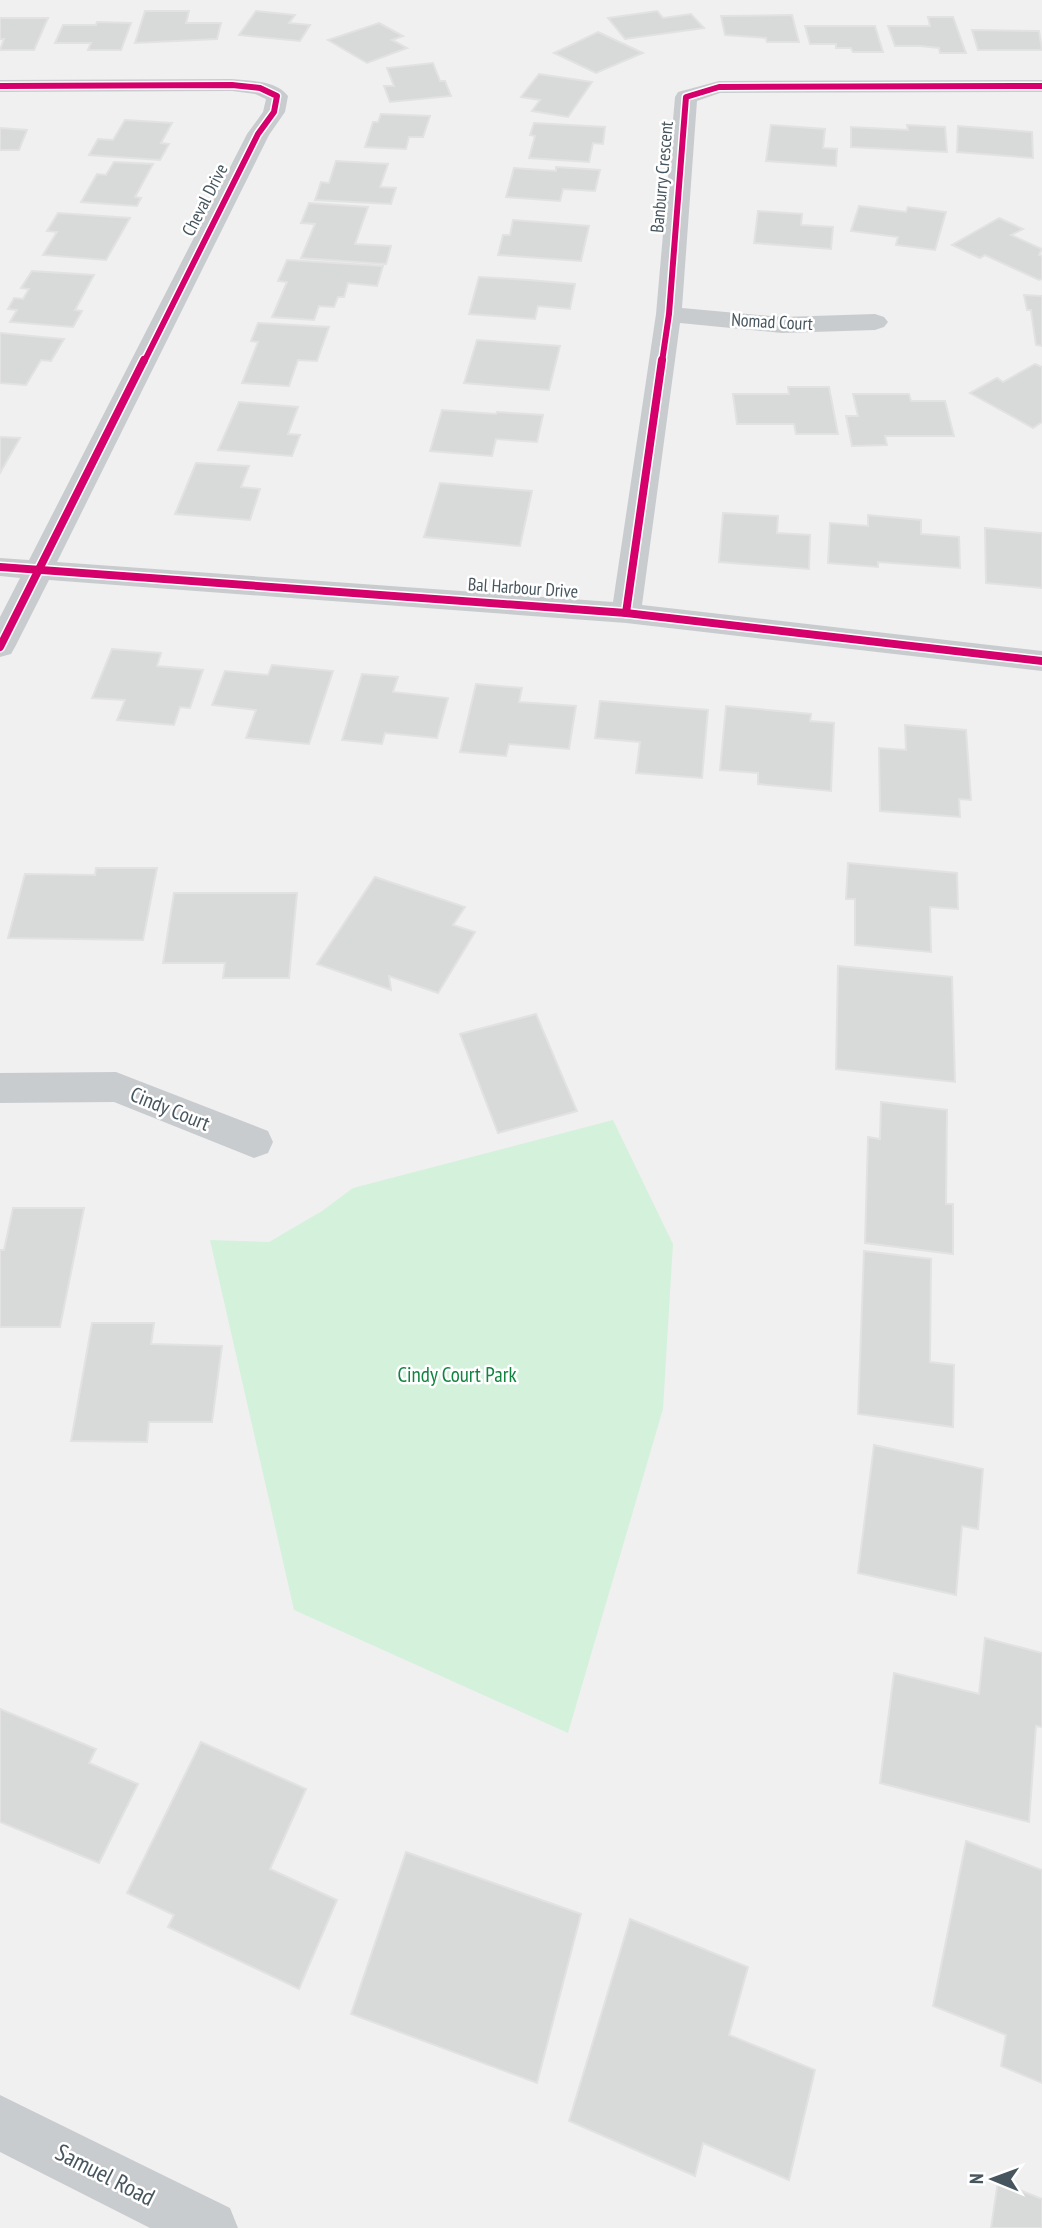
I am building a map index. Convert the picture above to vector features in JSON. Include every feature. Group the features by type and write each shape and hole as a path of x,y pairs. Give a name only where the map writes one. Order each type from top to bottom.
{"street":[{"name":"Cheval Drive","path":"0,86 232,85 260,88 277,96 274,112 252,146 39,571"},
{"name":"Banburry Crescent","path":"626,614 669,314 686,97 719,87 1042,86"},
{"name":"Nomad Court","path":"669,314 782,325 875,322"},
{"name":"Bal Harbour Drive","path":"0,567 626,614 1042,661"},
{"path":"0,647 39,571"},
{"name":"Cindy Court","path":"0,1088 116,1087 254,1142"},
{"name":"Samuel Road","path":"0,2123 210,2228"}],"green space":[{"name":"Cindy Court Park","path":"613,1120 673,1244 663,1409 568,1733 294,1610 210,1240 269,1242 322,1211 353,1188"}],"building":[{"path":"145,11 189,11 186,23 221,23 217,39 135,43"},
{"path":"256,11 295,15 289,23 310,25 300,41 239,35"},
{"path":"657,11 663,18 691,14 704,28 625,39 608,18"},
{"path":"792,15 799,42 767,42 766,38 725,35 721,16"},
{"path":"928,17 953,17 966,53 940,53 939,48 895,46 888,26 930,26"},
{"path":"0,18 48,18 34,50 0,50 4,39 0,39"},
{"path":"97,22 131,23 121,50 88,50 91,43 55,43 63,25 96,25"},
{"path":"379,23 403,36 392,40 407,48 367,63 328,40"},
{"path":"805,26 875,26 883,52 853,52 851,48 836,48 836,44 810,44"},
{"path":"972,30 1039,31 1042,50 978,50"},
{"path":"598,32 643,53 596,73 554,53"},
{"path":"433,63 440,81 445,81 451,96 390,102 384,86 394,86 387,68"},
{"path":"539,74 592,82 568,117 532,111 540,100 521,97"},
{"path":"381,114 430,116 423,137 409,137 406,149 365,147 373,122 378,122"},
{"path":"125,120 172,123 161,143 169,144 160,160 89,155 98,139 113,140"},
{"path":"534,123 605,127 603,144 593,143 589,162 529,158 535,136 530,135"},
{"path":"771,125 825,129 823,148 837,149 836,166 766,161"},
{"path":"907,125 945,127 947,152 851,147 851,127 908,130"},
{"path":"958,126 1032,132 1033,158 957,152"},
{"path":"0,128 27,130 19,150 0,150"},
{"path":"336,161 388,164 380,187 396,188 391,204 315,200 321,182 329,183"},
{"path":"114,162 153,164 135,197 141,198 137,206 81,202 97,174 106,175"},
{"path":"556,167 600,170 595,191 563,189 560,201 506,197 514,168 556,171"},
{"path":"309,203 368,207 355,244 391,246 386,264 301,258 315,224 301,223"},
{"path":"859,206 906,212 908,207 946,212 935,250 896,245 898,237 851,231"},
{"path":"758,211 802,214 801,225 833,227 831,249 754,243"},
{"path":"58,213 130,218 106,260 43,255 57,232 47,231"},
{"path":"999,218 1023,229 1011,235 1042,249 1039,255 1042,256 1042,279 985,255 980,258 952,245"},
{"path":"513,220 589,226 581,261 498,255 503,235 510,235"},
{"path":"287,260 383,266 377,286 348,283 344,297 338,297 334,307 319,306 314,320 272,317 287,282 278,281"},
{"path":"32,271 94,275 75,310 82,311 73,327 10,322 17,310 8,309 14,298 23,299 29,289 21,288"},
{"path":"479,277 575,284 570,309 538,306 535,319 469,314"},
{"path":"1024,295 1042,296 1042,346 1036,345 1031,310 1027,310"},
{"path":"258,323 329,327 317,361 298,360 289,386 242,383 258,342 251,341"},
{"path":"0,333 64,339 51,361 41,360 26,385 0,383"},
{"path":"477,340 560,346 549,390 464,383"},
{"path":"1035,364 1042,367 1042,422 1033,428 970,393 997,378 1003,382"},
{"path":"788,387 829,387 838,434 796,434 794,424 737,424 733,394 789,394"},
{"path":"853,394 909,394 911,401 945,401 954,436 885,436 887,445 852,446 846,416 858,416"},
{"path":"239,402 298,407 288,434 300,435 292,456 218,450"},
{"path":"442,410 543,415 537,442 496,439 492,456 430,451"},
{"path":"0,437 20,438 0,473"},
{"path":"196,463 249,466 241,487 260,489 250,520 175,514"},
{"path":"440,483 532,491 520,546 424,537"},
{"path":"723,513 778,516 777,533 810,535 809,569 719,562"},
{"path":"868,515 921,520 921,534 959,537 960,568 878,562 878,567 828,563 830,523 868,526"},
{"path":"985,528 1042,533 1042,588 986,583"},
{"path":"112,649 161,653 157,666 203,670 190,708 180,707 174,725 117,720 125,700 92,698"},
{"path":"272,665 333,671 309,744 246,738 256,710 212,705 225,671 268,675"},
{"path":"362,674 398,677 393,692 448,698 437,738 385,733 382,744 342,740"},
{"path":"476,684 522,688 519,702 576,706 569,749 509,744 506,756 460,752"},
{"path":"600,701 708,710 702,778 636,773 640,742 595,738"},
{"path":"726,706 811,714 810,721 834,723 831,791 758,784 758,773 720,770"},
{"path":"905,725 966,730 971,800 959,799 960,817 880,811 879,748 906,750"},
{"path":"848,863 957,873 958,909 930,907 931,952 855,945 855,899 846,899"},
{"path":"96,868 157,868 143,940 8,938 25,874 95,875"},
{"path":"375,877 465,907 453,925 475,932 438,993 389,976 391,990 317,964"},
{"path":"174,893 297,893 289,978 223,978 225,963 163,963"},
{"path":"838,966 952,977 955,1082 836,1069"},
{"path":"536,1014 577,1111 498,1133 460,1034"},
{"path":"881,1102 947,1110 946,1204 953,1204 953,1254 865,1243 868,1137 880,1139"},
{"path":"13,1208 84,1208 60,1327 0,1327 0,1250 4,1250"},
{"path":"864,1251 931,1259 930,1362 954,1365 953,1427 858,1414"},
{"path":"92,1323 154,1323 151,1344 222,1346 212,1422 149,1422 147,1442 71,1441"},
{"path":"874,1445 983,1469 978,1529 962,1526 956,1595 858,1573"},
{"path":"985,1638 1042,1653 1042,1727 1036,1726 1029,1822 880,1783 894,1673 979,1694"},
{"path":"0,1709 96,1749 89,1763 138,1784 99,1863 0,1822"},
{"path":"201,1742 306,1789 270,1869 337,1900 299,1989 168,1927 174,1915 127,1893"},
{"path":"966,1841 1042,1870 1042,2083 1001,2066 1006,2035 933,2006"},
{"path":"406,1852 581,1914 537,2083 351,2014"},
{"path":"630,1919 748,1967 729,2035 815,2070 789,2180 703,2143 695,2176 569,2121"},
{"path":"998,2181 1042,2199 1042,2228 991,2228"}],"cycle path":[{"path":"0,86 232,85 260,88 277,96 274,112 258,134 0,647"},
{"path":"626,613 669,314 686,97 719,87 1042,86"},
{"path":"0,567 626,613 1042,661"}]}
